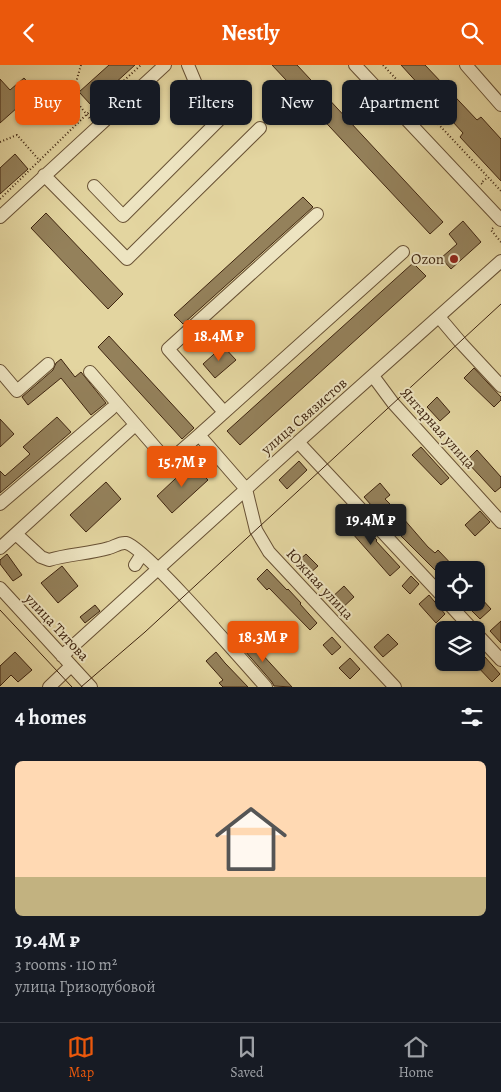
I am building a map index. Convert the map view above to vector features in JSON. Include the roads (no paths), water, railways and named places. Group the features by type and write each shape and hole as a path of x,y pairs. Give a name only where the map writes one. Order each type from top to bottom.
{"street":[{"path":"0,217 165,65"},
{"path":"94,186 123,216 223,116 196,84 188,65"},
{"path":"466,65 501,105"},
{"path":"357,66 498,223"},
{"path":"44,175 127,259 260,128"},
{"path":"224,412 168,349 317,214"},
{"path":"90,372 168,462 404,252"},
{"name":"улица Связистов","path":"62,656 298,441 501,261"},
{"path":"439,317 501,386"},
{"path":"0,371 16,391 48,364"},
{"name":"Янтарная улица","path":"373,376 386,389 397,407 501,522"},
{"path":"0,504 110,409"},
{"path":"135,425 6,540 49,560 61,556 109,548 124,542 132,544 159,569 172,586 266,687"},
{"path":"199,435 246,489"},
{"path":"298,441 435,588"},
{"name":"Южная улица","path":"246,489 256,530 269,553 395,687"},
{"path":"135,565 142,554"},
{"name":"улица Титова","path":"0,588 91,687"},
{"path":"455,611 465,621"},
{"path":"485,643 501,660"},
{"path":"50,687 71,666"}],"tram line":[{"path":"81,687 145,632 501,304"},
{"path":"0,610 72,687"}],"place":[{"name":"Ozon","path":"454,259"}]}
